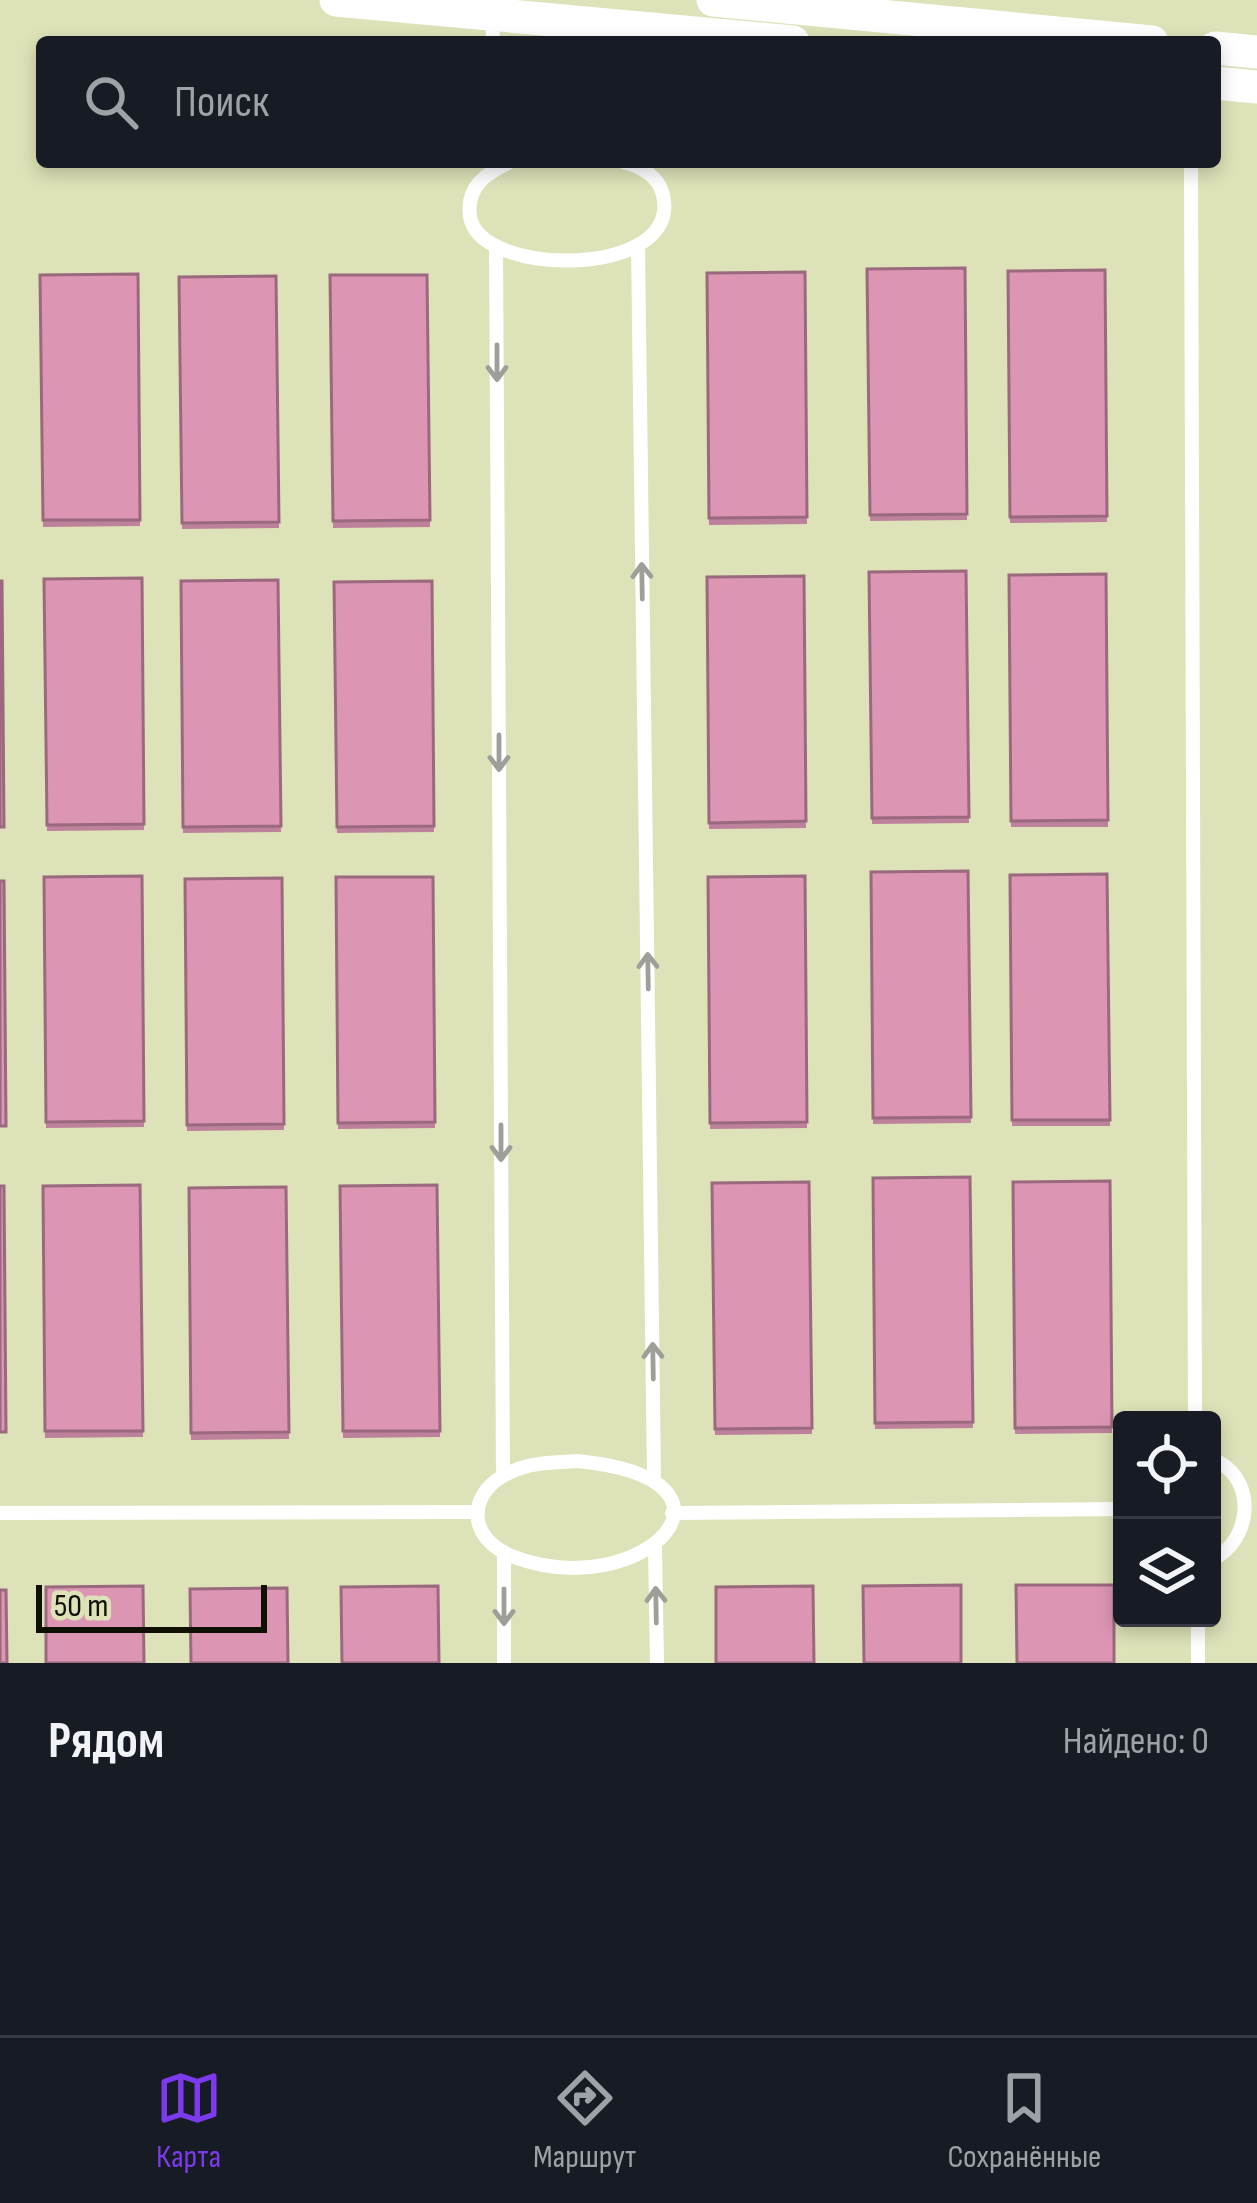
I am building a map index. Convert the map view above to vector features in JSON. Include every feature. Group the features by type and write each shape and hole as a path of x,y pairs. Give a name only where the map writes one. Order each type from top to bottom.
{"street":[{"path":"336,0 492,19 632,23 742,36"},
{"path":"713,0 1089,36"},
{"path":"1221,49 1257,52"},
{"path":"1221,84 1257,87"}],"lane":[{"path":"496,168 470,194 470,220 481,239 554,260 593,259 652,237 663,215 663,195 654,176 639,168"},
{"path":"1191,168 1196,1411"},
{"path":"638,245 655,1478"},
{"path":"496,246 503,1476"},
{"path":"655,1547 636,1558 601,1566 562,1567 504,1552 489,1545 478,1526 479,1501 503,1476 535,1465 577,1460 641,1471 655,1478 672,1502 672,1513 655,1547 657,1663"},
{"path":"1221,1465 1240,1479 1253,1508 1245,1530 1221,1556"},
{"path":"672,1513 1113,1509"},
{"path":"0,1513 478,1512"},
{"path":"504,1552 504,1663"},
{"path":"1198,1627 1198,1663"}],"building":[{"path":"965,268 967,514 870,515 867,269"},
{"path":"1105,270 1107,516 1010,517 1008,271"},
{"path":"805,272 807,517 709,518 707,273"},
{"path":"138,274 140,520 43,520 40,275"},
{"path":"330,275 427,275 430,520 333,521"},
{"path":"276,276 279,522 182,523 179,277"},
{"path":"966,571 969,817 872,818 869,572"},
{"path":"1106,574 1108,820 1011,821 1009,575"},
{"path":"804,576 806,821 709,823 707,577"},
{"path":"142,578 144,824 47,825 44,579"},
{"path":"278,580 281,826 183,827 181,581"},
{"path":"2,581 4,827 0,827"},
{"path":"432,581 434,826 337,827 334,582"},
{"path":"968,871 971,1117 873,1118 871,872"},
{"path":"1107,874 1110,1120 1012,1120 1010,875"},
{"path":"142,876 144,1121 46,1122 44,877"},
{"path":"805,876 807,1122 710,1123 708,877"},
{"path":"336,877 433,877 435,1122 338,1123"},
{"path":"282,878 284,1124 187,1125 185,879"},
{"path":"0,881 4,881 6,1126 0,1126"},
{"path":"970,1177 973,1422 875,1423 873,1178"},
{"path":"1110,1181 1112,1427 1015,1428 1013,1182"},
{"path":"809,1182 812,1428 715,1429 712,1183"},
{"path":"140,1185 143,1431 45,1431 43,1186"},
{"path":"437,1185 440,1431 343,1431 340,1186"},
{"path":"0,1186 4,1186 6,1432 0,1432"},
{"path":"286,1187 289,1432 191,1433 189,1188"},
{"path":"961,1585 961,1663 864,1663 863,1586"},
{"path":"1016,1585 1113,1585 1114,1663 1017,1663"},
{"path":"143,1586 144,1663 46,1663 46,1587"},
{"path":"438,1586 439,1663 342,1663 341,1587"},
{"path":"813,1586 814,1663 716,1663 716,1587"},
{"path":"287,1588 288,1663 191,1663 190,1589"},
{"path":"0,1590 6,1590 7,1663 0,1663"}]}
